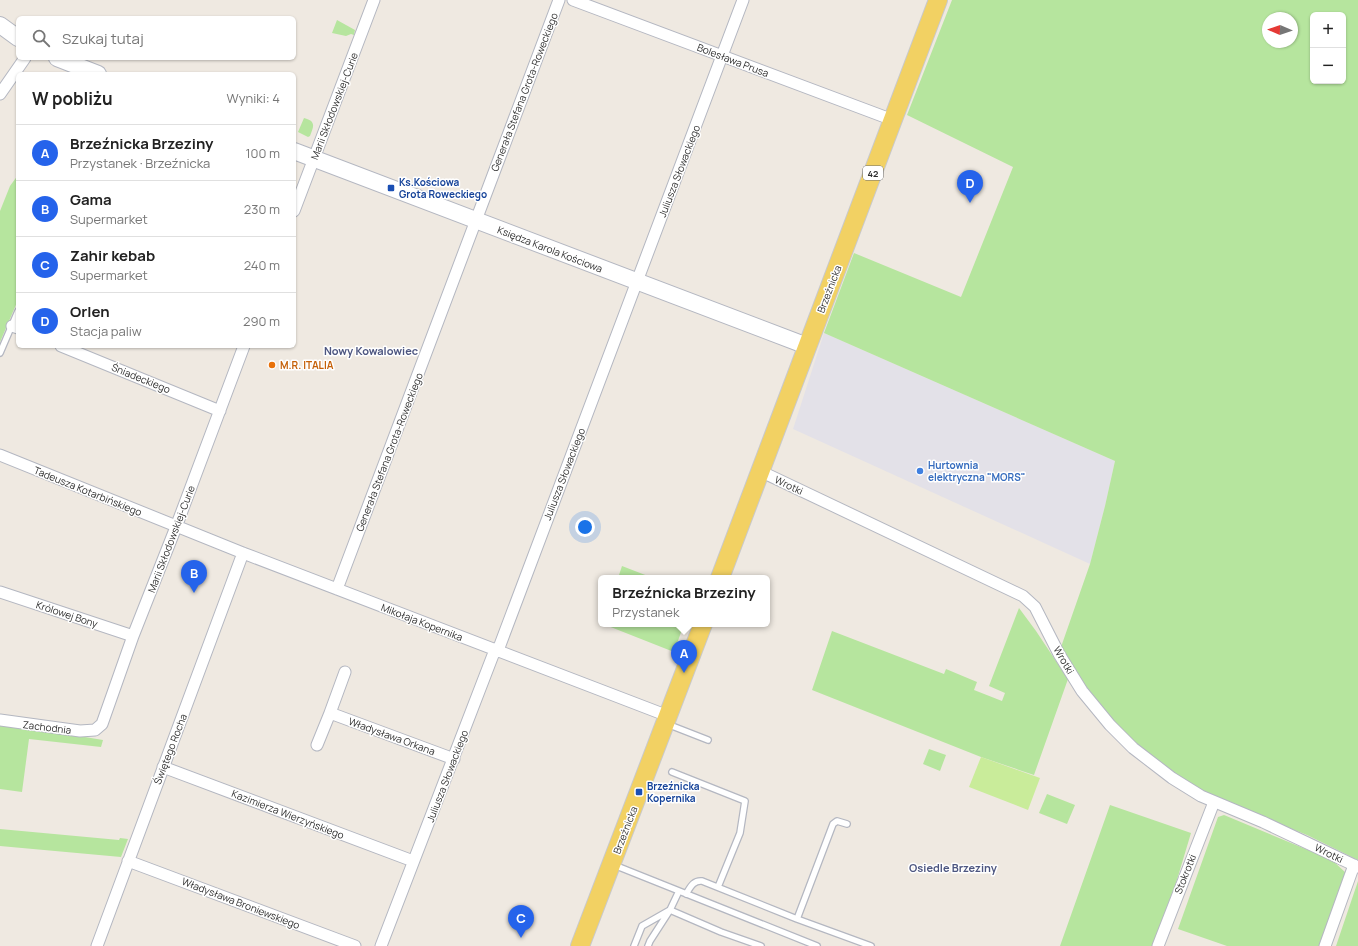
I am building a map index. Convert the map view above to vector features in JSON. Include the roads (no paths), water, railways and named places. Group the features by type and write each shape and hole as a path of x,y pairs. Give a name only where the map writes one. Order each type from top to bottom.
{"main road":[{"name":"Brzeźnicka","path":"721,575 938,0"},
{"name":"Brzeźnicka","path":"580,946 701,627"}],"street":[{"name":"Marii Skłodowskiej-Curie","path":"296,206 374,0"},
{"name":"Generała Stefana Grota-Roweckiego","path":"338,589 559,0"},
{"name":"Bolesława Prusa","path":"573,0 893,120"},
{"name":"Juliusza Słowackiego","path":"381,946 494,655 503,638 743,0"},
{"path":"0,25 16,37"},
{"path":"0,94 24,60"},
{"path":"62,60 93,72"},
{"name":"Księdza Karola Kościowa","path":"296,152 807,346"},
{"name":"Śniadeckiego","path":"66,348 220,411"},
{"name":"Marii Skłodowskiej-Curie","path":"95,730 102,724 133,636 243,348"},
{"name":"Tadeusza Kotarbińskiego","path":"0,455 176,527"},
{"name":"Wrotki","path":"760,471 1023,596 1035,607 1059,654 1082,691 1110,725 1133,748 1172,778 1201,796 1263,822 1356,866"},
{"name":"Mikołaja Kopernika","path":"176,527 497,650 667,719"},
{"name":"Świętego Rocha","path":"97,946 243,553"},
{"name":"Królowej Bony","path":"0,592 133,636"},
{"path":"317,745 345,672"},
{"name":"Władysława Orkana","path":"330,713 454,759"},
{"name":"Zachodnia","path":"0,720 80,731 95,730"},
{"name":"Kazimierza Wierzyńskiego","path":"163,767 413,861"},
{"name":"Stokrotki","path":"1158,946 1214,802"},
{"name":"Władysława Broniewskiego","path":"128,861 355,946"},
{"path":"1326,946 1356,866"}],"lane":[{"path":"0,353 15,327"},
{"path":"667,719 708,740"},
{"path":"672,772 745,801 740,833 718,887"},
{"path":"797,919 833,824 837,821 847,824"},
{"path":"612,864 817,946"},
{"path":"686,894 693,883 698,880 871,946"},
{"path":"648,946 670,910 679,891"},
{"path":"634,946 642,926 670,910"},
{"path":"670,910 721,932 761,946"}],"place":[{"name":"Ks.Kościowa Grota Roweckiego","path":"391,188"},
{"name":"Orlen","path":"970,203"},
{"name":"M.R. ITALIA","path":"272,365"},
{"name":"Hurtownia elektryczna \"MORS\"","path":"920,471"},
{"name":"Gama","path":"194,593"},
{"name":"Brzeźnicka Brzeziny","path":"684,673"},
{"name":"Brzeźnicka Kopernika","path":"639,792"},
{"name":"Zahir kebab","path":"521,938"}],"district":[{"name":"Nowy Kowalowiec","path":"371,350"},
{"name":"Osiedle Brzeziny","path":"953,867"}]}
